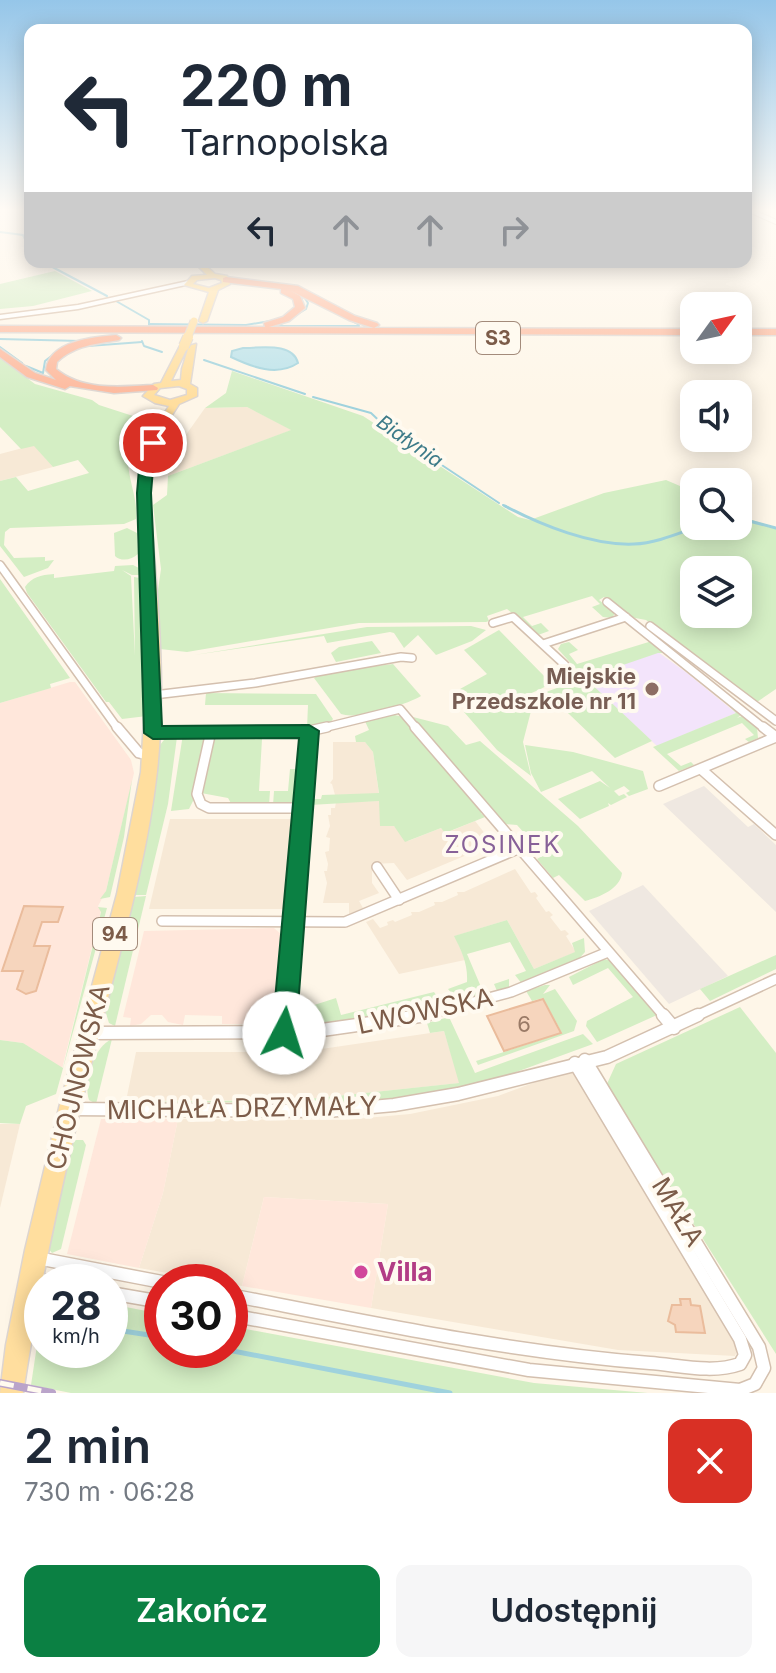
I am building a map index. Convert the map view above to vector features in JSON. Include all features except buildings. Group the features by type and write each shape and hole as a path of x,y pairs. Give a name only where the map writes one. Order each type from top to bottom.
{"highway":[{"path":"218,330 279,322 295,314 300,305 297,298 280,289 221,285"},
{"path":"221,285 295,288 352,318 411,331"},
{"name":"S3","path":"0,329 680,332"},
{"path":"752,332 776,332"},
{"name":"S3","path":"0,336 680,338"},
{"path":"127,336 70,348 52,361 51,370 64,380 80,384 156,392"},
{"path":"752,338 776,339"},
{"path":"0,352 31,375 49,382 86,390 156,392"}],"main road":[{"path":"192,286 198,277 213,276 221,285"},
{"path":"0,317 78,307 155,289 221,285"},
{"name":"94","path":"176,402 193,394 192,388 185,384 189,346 198,321 221,285"},
{"name":"94","path":"192,286 199,305 198,321"},
{"name":"94","path":"156,392 189,346"},
{"path":"156,392 185,384"},
{"path":"156,392 176,402"},
{"name":"CHOJNOWSKA","path":"156,392 158,429"},
{"name":"CHOJNOWSKA","path":"40,1264 69,1109 134,857 151,756 154,695 144,493 146,469 158,429 176,402"},
{"name":"CHOJNOWSKA","path":"11,1393 24,1335"}],"street":[{"path":"0,565 123,735 139,753 151,756"},
{"path":"607,602 776,737 659,786"},
{"path":"493,623 513,617 565,665"},
{"path":"543,644 626,617"},
{"path":"650,626 776,721"},
{"path":"154,695 255,683 401,657 412,658"},
{"path":"153,733 309,731 400,709 674,1028"},
{"path":"211,731 197,794 201,804 209,808 304,808"},
{"path":"284,1033 309,731"},
{"path":"702,770 775,833"},
{"path":"162,921 345,922 520,848"},
{"path":"377,867 399,900"},
{"name":"LWOWSKA","path":"89,1033 284,1033 353,1028 451,1009 543,981 608,952"},
{"name":"MICHAŁA DRZYMAŁY","path":"69,1109 360,1110 453,1097 607,1057 776,979"},
{"name":"MAŁA","path":"248,1298 564,1354 641,1363 731,1368 743,1360 744,1349 580,1062"},
{"name":"MAŁA","path":"248,1318 475,1361 560,1373 740,1390 758,1381 767,1365 759,1347 580,1062"}],"shaded area":[{"path":"247,407 292,430 168,476 171,456 205,408"},
{"path":"34,445 53,467 0,481 0,454"},
{"name":"Miejskie Przedszkole nr 11","path":"658,652 736,713 657,746 585,678"},
{"path":"75,682 131,760 134,773 106,891 98,906 101,911 62,1069 23,1043 0,1040 0,703"},
{"path":"333,742 365,742 373,752 379,794 335,795 330,783 333,779"},
{"path":"704,786 748,827 754,824 776,845 776,912 663,804"},
{"path":"380,801 394,826 408,841 441,828 446,833 475,821 493,844 407,880 394,863 372,864 372,883 379,893 359,901 363,908 349,914 349,903 323,903 327,883 324,871 327,871 328,864 325,852 329,851 330,838 326,837 331,808 335,808 336,802"},
{"path":"170,819 295,819 287,909 149,909"},
{"path":"515,869 531,893 535,892 538,896 536,898 546,912 553,915 550,917 561,931 569,934 566,936 576,952 534,969 507,920 455,936 465,960 399,974 366,922 373,919 380,928 388,925 387,922 412,915 411,912 419,912 435,905 434,902 442,902 458,895 457,892 464,892"},
{"path":"643,885 728,976 669,1004 589,911"},
{"path":"274,928 284,937 279,992 269,1011 258,1019 243,1024 222,1024 222,1016 185,1015 183,1025 168,1022 162,1015 151,1015 141,1024 130,1026 131,1018 123,1017 144,931"},
{"path":"444,1031 460,1083 299,1100 126,1101 136,1052 301,1052"},
{"path":"566,1071 575,1074 733,1336 738,1349 735,1356 618,1350 371,1308 388,1204 264,1197 247,1264 144,1264 144,1269 139,1268 163,1193 178,1119 344,1120 410,1114 498,1096"},
{"path":"101,1119 178,1119 163,1193 139,1268 67,1254"},
{"path":"0,1124 20,1124 0,1208"},
{"path":"264,1197 388,1204 371,1308 248,1287 247,1264"}],"green space":[{"path":"42,274 61,274 92,291 33,306 0,309 0,284"},
{"path":"0,358 35,384 92,400 133,416 128,462 136,519 124,524 10,528 5,532 4,545 14,558 45,557 45,561 54,560 48,568 24,577 0,546 0,481 16,477 28,491 89,473 78,460 53,467 34,446 21,449 0,427"},
{"path":"232,371 363,416 518,517 530,520 604,493 666,480 680,486 680,540 752,540 752,520 776,528 776,689 757,702 646,620 630,617 604,597 599,600 615,613 612,618 603,617 592,607 600,604 592,596 523,617 532,626 541,623 549,631 538,635 507,609 487,616 489,621 486,622 359,623 187,652 160,649 156,604 161,569 153,505 167,495 168,476 291,430 247,407 205,408 226,393"},
{"path":"127,528 137,533 138,554 123,560 115,556 114,533"},
{"path":"133,565 139,568 139,575 122,570 131,576 135,656 134,577 140,578 145,599 147,716 122,719 106,702 25,587 45,575 54,574 54,578 114,571 115,566"},
{"path":"0,579 70,678 50,684 51,688 0,703"},
{"path":"471,626 486,630 472,641 436,655 418,635 404,648 390,632 327,643 324,636 194,655 367,627"},
{"path":"499,630 548,680 562,674 557,668 560,667 566,674 518,698 490,706 465,708 451,694 487,674 464,650"},
{"path":"372,641 381,653 336,662 331,653 339,647"},
{"path":"652,641 666,653 585,678 652,741 615,758 546,692 584,678 558,649 561,644 569,642 578,650 569,654 577,664"},
{"path":"393,664 421,696 370,713 341,714 314,678 339,671"},
{"path":"206,693 316,694 333,719 330,723 307,728 308,705 205,705"},
{"path":"526,703 531,711 523,742 531,776 497,750 464,712 493,711"},
{"path":"729,706 741,715 737,718 742,716 757,728 758,738 749,742 745,739 754,735 742,723 667,754 681,766 691,762 694,765 679,771 653,747 736,713"},
{"path":"391,714 403,717 485,811 481,813 485,817 445,833 441,828 405,842 394,826 380,826 379,801 310,805 310,799 321,799 322,795 379,793 373,752 365,742 356,742 355,736 369,730 364,719"},
{"path":"413,717 448,726 466,745 480,741 578,826 622,873 617,884 603,895 585,901 559,875 553,878 537,859 544,855 517,825 505,824"},
{"path":"183,734 204,735 206,739 194,799 189,809 171,811"},
{"path":"168,735 177,737 168,804 146,895 134,895 149,825 160,745"},
{"path":"262,739 259,791 270,791 269,805 232,805 228,798 201,793 212,740"},
{"path":"525,745 573,752 643,771 648,789 629,796 626,793 630,791 624,786 614,791 619,796 624,794 627,797 611,805 608,803 609,806 580,819 558,799 600,781 610,788 592,771 541,792 531,773"},
{"path":"290,769 303,769 300,800 293,804 273,805 274,791 288,791"},
{"path":"132,780 124,837 110,897 100,899 106,891"},
{"path":"146,896 115,1026 109,1023 105,1010 134,897"},
{"path":"98,907 107,908 56,1094 26,1106 20,1124 0,1123 0,1040 23,1043 63,1068 101,912"},
{"path":"507,920 534,969 575,952 572,943 584,938 585,952 576,962 522,984 515,975 526,971 510,942 467,954 484,994 497,991 494,984 509,979 509,988 458,1001 448,989 467,982 467,976 464,958 454,936"},
{"path":"776,955 776,969 710,1001 700,989"},
{"path":"604,959 612,961 657,1015 597,1042 586,1026 587,1021 633,997 608,968 573,985 569,977"},
{"path":"550,985 543,994 555,989 577,1021 574,1031 478,1065 476,1061 562,1033 543,998 532,1001 526,991"},
{"path":"294,987 308,1007 336,998 341,1015 434,992 441,1002 399,1016 324,1024 314,1022 301,1012"},
{"path":"740,1007 776,1053 776,1354 606,1086 616,1064"},
{"path":"449,1017 475,1073 583,1034 593,1044 500,1078 429,1095 358,1103 126,1102 299,1100 459,1083 444,1031 430,1033 427,1023"},
{"path":"112,1039 96,1104 89,1100 89,1075 100,1049"},
{"path":"74,1140 83,1140 86,1145 61,1249 52,1253 48,1248"},
{"path":"128,1307 144,1311 144,1368 248,1368 248,1329 534,1383 648,1393 71,1393 31,1385 34,1368 128,1368"}],"water":[{"path":"243,348 283,349 295,356 298,363 273,370 231,357 232,351"}],"waterway":[{"name":"Białynia","path":"66,274 107,296"},
{"path":"303,295 358,324 359,326 278,326 306,309 308,303 303,295"},
{"name":"Białynia","path":"116,301 149,320 149,326"},
{"path":"150,324 246,325 270,321"},
{"path":"0,339 81,341"},
{"name":"Białynia","path":"142,341 144,346 162,352"},
{"path":"88,346 142,342"},
{"path":"0,347 22,363"},
{"path":"26,366 43,373 45,361 59,350"},
{"name":"Białynia","path":"204,360 305,394"},
{"name":"Białynia","path":"313,397 371,413 389,430 499,503"},
{"name":"Białynia","path":"505,506 568,533 602,542 634,544 680,533"},
{"name":"Białynia","path":"505,506 509,508"},
{"name":"Białynia","path":"752,522 776,528"},
{"path":"128,1332 144,1334"},
{"path":"248,1354 450,1393"}],"railway":[{"path":"0,1383 52,1393"}],"place":[{"name":"Miejskie Przedszkole nr 11","path":"652,689"},
{"name":"Villa","path":"361,1272"}],"district":[{"name":"ZOSINEK","path":"503,845"}],"route":[{"path":"153,443 144,493 154,695 153,733 309,731 284,1033"}]}
